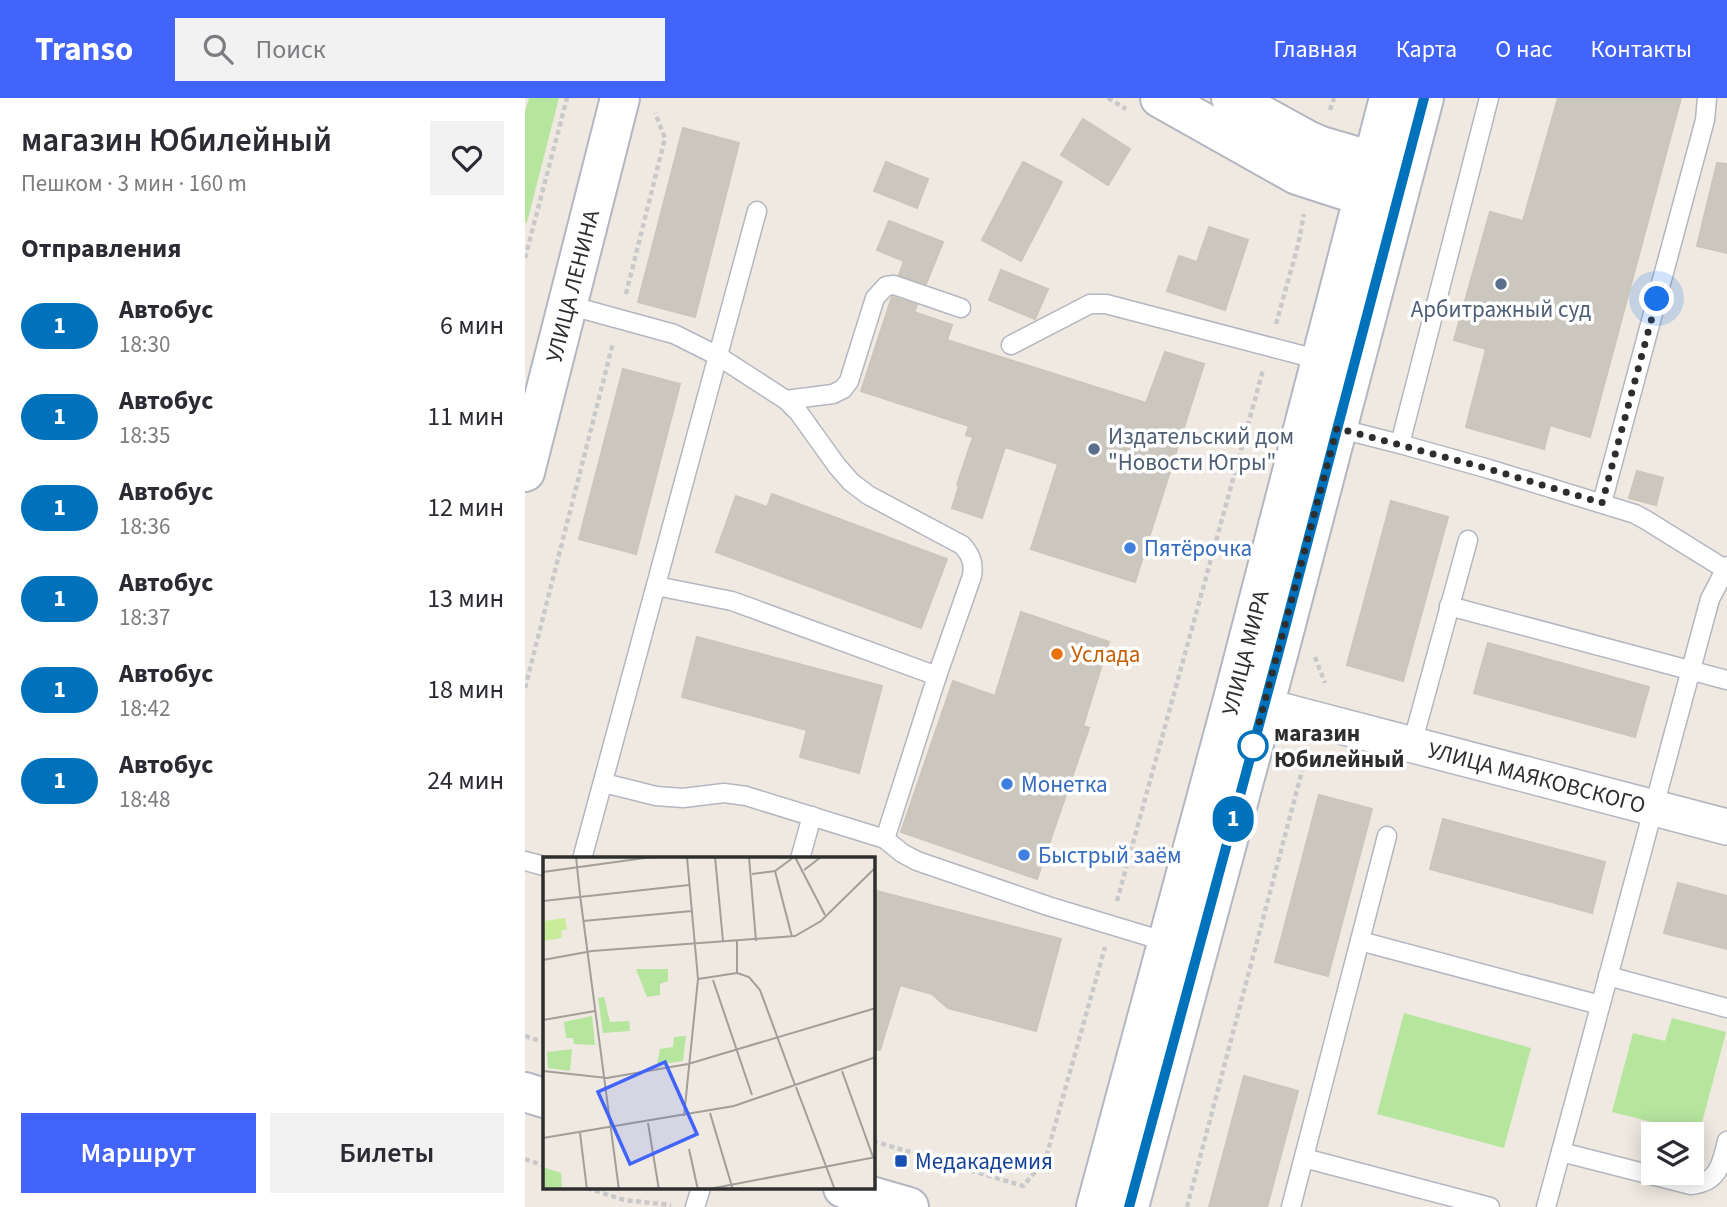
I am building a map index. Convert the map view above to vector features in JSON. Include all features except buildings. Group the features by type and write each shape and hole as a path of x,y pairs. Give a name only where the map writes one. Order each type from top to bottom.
{"main road":[{"path":"1160,98 1297,175 1384,184"},
{"path":"1231,98 1384,184"},
{"name":"УЛИЦА МИРА","path":"1096,1207 1167,942 1337,428 1384,184 1389,98"},
{"name":"УЛИЦА МИРА","path":"1129,1207 1248,703 1321,360 1384,184 1424,98"},
{"name":"УЛИЦА ЛЕНИНА","path":"525,472 535,392 568,306 637,105"},
{"path":"525,1092 543,1098"},
{"path":"850,1190 909,1207"}],"street":[{"name":"УЛИЦА МАЯКОВСКОГО","path":"1248,703 1727,827"}],"lane":[{"path":"1400,444 1489,98"},
{"path":"1602,503 1705,120 1707,98"},
{"path":"583,857 757,211"},
{"path":"786,400 833,394 843,389 849,381 876,298 885,286 894,285 961,308"},
{"path":"1011,345 1090,304 1106,304 1321,360"},
{"path":"568,306 674,334 718,356 786,400 837,466 867,495 961,545 969,553 974,564 972,576 885,839"},
{"path":"1337,428 1602,503 1646,520 1726,567 1710,598 1546,1207"},
{"path":"1412,744 1468,540"},
{"path":"656,586 731,601 937,676"},
{"path":"1449,606 1727,680"},
{"path":"604,783 656,796 683,798 724,793 746,796 885,839 917,861 1048,906 1167,942"},
{"path":"801,857 812,816"},
{"path":"1291,1207 1387,836"},
{"path":"525,861 543,866"},
{"path":"1360,941 1600,1005"},
{"path":"1608,976 1727,1008"},
{"path":"1561,1152 1691,1185 1702,1184 1712,1178 1719,1169 1727,1141"},
{"path":"1304,1158 1490,1207"},
{"path":"695,1207 700,1190"}],"path":[{"path":"525,258 568,98"},
{"path":"525,688 664,138 637,105"},
{"path":"875,1142 1023,1186 1045,1161 1306,208"},
{"path":"1187,1207 1310,742"},
{"path":"525,1036 543,1042"},
{"path":"525,1159 543,1166"},
{"path":"593,1190 624,1200 674,1205"}],"green space":[{"path":"529,98 559,98 525,223 525,112"},
{"path":"1404,1013 1531,1048 1504,1148 1377,1114"},
{"path":"1672,1018 1726,1032 1702,1122 1652,1122 1612,1112 1633,1033 1665,1041"}],"bus line":[{"name":"1","path":"1129,1207 1424,98"}],"place":[{"name":"Арбитражный суд","path":"1501,284"},
{"name":"Издательский дом \"Новости Югры\"","path":"1094,449"},
{"name":"Пятёрочка","path":"1130,548"},
{"name":"Услада","path":"1057,654"},
{"name":"магазин Юбилейный","path":"1253,746"},
{"name":"Монетка","path":"1007,784"},
{"name":"Быстрый заём","path":"1024,855"},
{"name":"Медакадемия","path":"901,1161"}],"route":[{"path":"1253,746 1337,428 1602,503 1657,299"}]}
